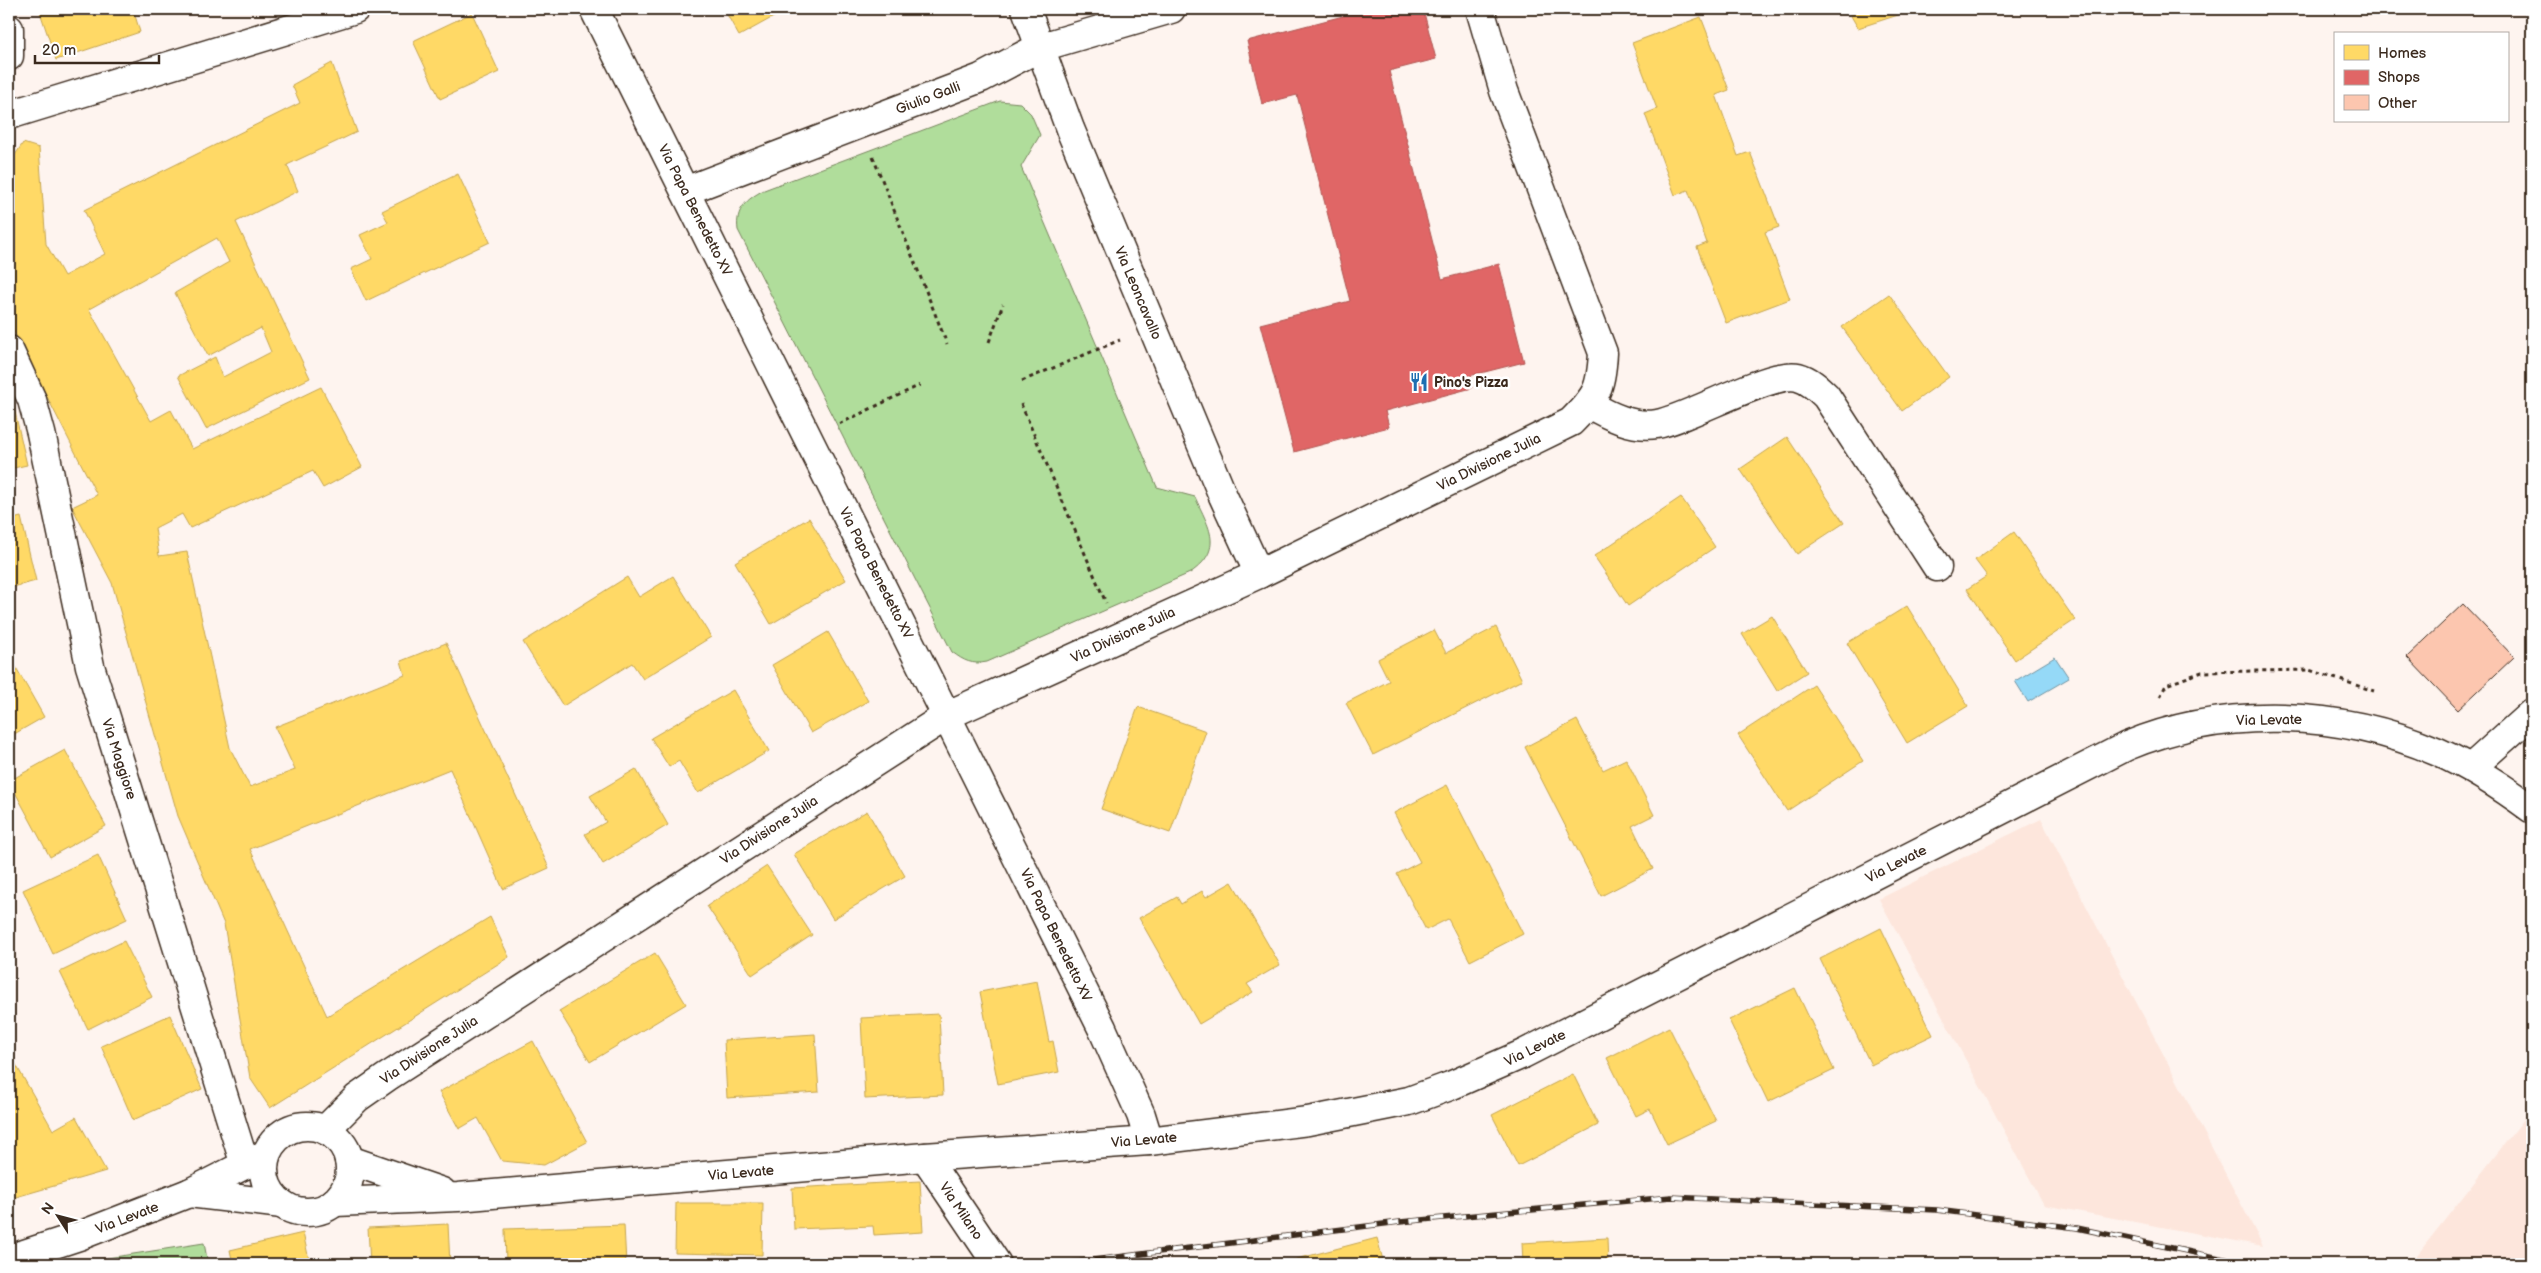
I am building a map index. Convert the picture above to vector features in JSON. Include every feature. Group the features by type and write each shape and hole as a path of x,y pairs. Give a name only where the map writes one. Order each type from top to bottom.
{"street":[{"path":"9,115 354,9"},
{"name":"Via Papa Benedetto XV","path":"594,9 948,715 1102,1028 1141,1115 1149,1141"},
{"name":"Via Leoncavallo","path":"1026,9 1038,48 1222,496 1259,574"},
{"name":"Giulio Galli","path":"685,191 981,78 1038,48 1171,9"},
{"name":"Via Divisione Julia","path":"325,1130 357,1098 387,1077 948,715 1259,574 1571,422 1589,404 1601,381 1603,353 1504,92 1480,9"},
{"path":"9,29 9,56"},
{"name":"Via Maggiore","path":"9,350 32,400 42,433 90,666 256,1160"},
{"path":"1589,404 1610,417 1632,422 1656,424 1674,419 1777,378 1796,376 1813,383 1826,396 1937,567"},
{"path":"2471,768 2532,713"},
{"name":"Via Levate","path":"335,1202 458,1197 926,1157 1149,1141 1308,1121 1363,1112 1409,1101 1450,1086 1601,1015 2106,756 2148,738 2210,722 2253,718 2320,720 2370,730 2410,741 2471,768 2532,809"},
{"path":"311,1126 325,1130 336,1137 344,1147 350,1160 348,1183 335,1202 323,1210 309,1213 295,1211 282,1204 272,1195 266,1182 264,1168 256,1160 284,1133 297,1127 311,1126"},
{"name":"Via Milano","path":"926,1157 997,1264"},
{"name":"Via Levate","path":"9,1259 79,1236 189,1193 256,1160"},
{"name":"Via Levate","path":"350,1160 458,1197"},
{"name":"Via Levate","path":"189,1193 282,1204"}],"path":[{"path":"860,125 947,344"},
{"path":"989,342 1003,304"},
{"path":"1022,381 1152,326"},
{"path":"809,438 920,385"},
{"path":"1021,404 1120,636"}],"shaded area":[{"path":"2041,819 2263,1246 2044,1205 1879,899"},
{"path":"2532,1109 2532,1264 2410,1264"}],"green space":[{"path":"1000,101 1020,103 1031,114 1040,135 1021,167 1157,487 1195,497 1209,528 1211,547 1201,564 1190,573 987,662 972,663 952,652 738,230 738,216 740,210 752,197 764,190"},
{"path":"204,1243 208,1264 69,1264"}],"water":[{"path":"2055,657 2069,678 2028,702 2015,681"}],"building: Homes":[{"path":"39,9 133,9 140,32 56,60"},
{"path":"724,9 788,9 739,36"},
{"path":"1847,9 1896,9 1898,15 1858,28"},
{"path":"472,13 499,72 440,99 413,41"},
{"path":"1701,17 1729,90 1716,95 1738,156 1750,152 1779,227 1765,232 1790,299 1726,323 1697,247 1707,243 1688,190 1675,195 1645,114 1657,109 1632,43"},
{"path":"332,63 357,132 287,165 298,191 236,222 310,378 206,429 178,376 215,357 223,377 271,352 261,328 208,356 175,293 229,262 217,238 89,309 151,421 171,410 192,449 321,387 362,467 323,488 313,471 190,528 182,514 155,528 159,556 187,552 230,748 250,787 295,770 275,727 405,675 401,661 446,643 549,868 503,889 450,769 250,849 327,1016 490,917 509,957 270,1108 250,1078 224,924 178,816 112,583 72,507 97,495 9,322 9,164 23,143 39,148 46,244 64,276 105,254 84,210 300,103 292,85"},
{"path":"458,174 490,242 366,301 351,269 372,259 360,235 388,222 382,211"},
{"path":"1889,294 1949,377 1902,411 1842,327"},
{"path":"9,386 27,465 9,469"},
{"path":"1787,437 1844,523 1797,554 1740,469"},
{"path":"1681,497 1715,547 1628,606 1594,556"},
{"path":"21,517 36,581 9,588 9,520"},
{"path":"809,518 846,580 771,624 735,562"},
{"path":"2014,532 2075,620 2015,660 1967,589 1987,576 1975,560"},
{"path":"673,576 711,637 643,679 632,663 563,706 523,642 627,577 639,597"},
{"path":"1907,606 1968,706 1907,743 1847,643"},
{"path":"1772,616 1807,672 1777,691 1742,634"},
{"path":"1496,627 1522,680 1373,755 1346,703 1389,681 1378,659 1434,630 1446,653"},
{"path":"828,632 868,701 811,733 772,665"},
{"path":"9,655 44,717 9,737"},
{"path":"1814,685 1863,761 1787,811 1738,735"},
{"path":"733,690 769,751 698,793 679,761 669,767 651,738"},
{"path":"1138,707 1206,731 1170,833 1101,809"},
{"path":"1577,720 1603,770 1626,759 1654,815 1632,826 1653,869 1601,896 1525,747"},
{"path":"65,750 106,826 50,857 9,781"},
{"path":"636,769 668,825 603,864 585,834 606,822 590,796"},
{"path":"1447,785 1523,934 1470,961 1448,919 1426,930 1397,874 1420,862 1394,813"},
{"path":"867,811 905,876 833,919 794,854"},
{"path":"98,855 127,919 53,954 23,890"},
{"path":"767,866 812,935 752,975 707,906"},
{"path":"1232,882 1280,965 1247,984 1253,992 1199,1024 1139,918 1177,897 1181,904 1202,891 1206,897"},
{"path":"1881,928 1933,1035 1871,1065 1820,959"},
{"path":"124,941 152,997 88,1029 60,972"},
{"path":"655,953 686,1004 590,1062 559,1011"},
{"path":"1037,981 1049,1042 1053,1041 1059,1072 998,1084 980,992"},
{"path":"1795,988 1834,1070 1768,1102 1729,1020"},
{"path":"939,1014 943,1095 865,1099 861,1018"},
{"path":"170,1015 202,1089 133,1120 101,1046"},
{"path":"1669,1027 1716,1121 1667,1144 1650,1109 1636,1116 1607,1058"},
{"path":"815,1034 819,1092 727,1098 724,1040"},
{"path":"533,1041 587,1142 544,1165 502,1161 478,1118 459,1129 439,1092"},
{"path":"15,1063 53,1130 76,1117 106,1171 9,1199 9,1066"},
{"path":"1573,1074 1598,1125 1518,1166 1492,1115"},
{"path":"920,1181 923,1232 874,1235 873,1226 794,1229 792,1188"},
{"path":"676,1203 763,1203 762,1255 675,1253"},
{"path":"448,1224 450,1264 370,1264 368,1228"},
{"path":"624,1225 626,1264 506,1264 505,1229"},
{"path":"303,1233 310,1264 233,1264 230,1250"},
{"path":"1377,1238 1384,1264 1278,1264"},
{"path":"1607,1238 1608,1264 1523,1264 1522,1243"}],"building: Shops":[{"path":"1370,9 1423,9 1436,59 1389,71 1442,279 1499,264 1524,362 1469,376 1472,388 1385,411 1389,427 1294,452 1260,324 1350,301 1297,95 1262,104 1247,41"}],"building: Other":[{"path":"2463,604 2514,657 2458,710 2407,657"}],"railway":[{"path":"1061,1264 1400,1222 1671,1197 1937,1210 2077,1228 2248,1264"}],"place":[{"name":"Pino's Pizza","path":"1419,382"}]}
